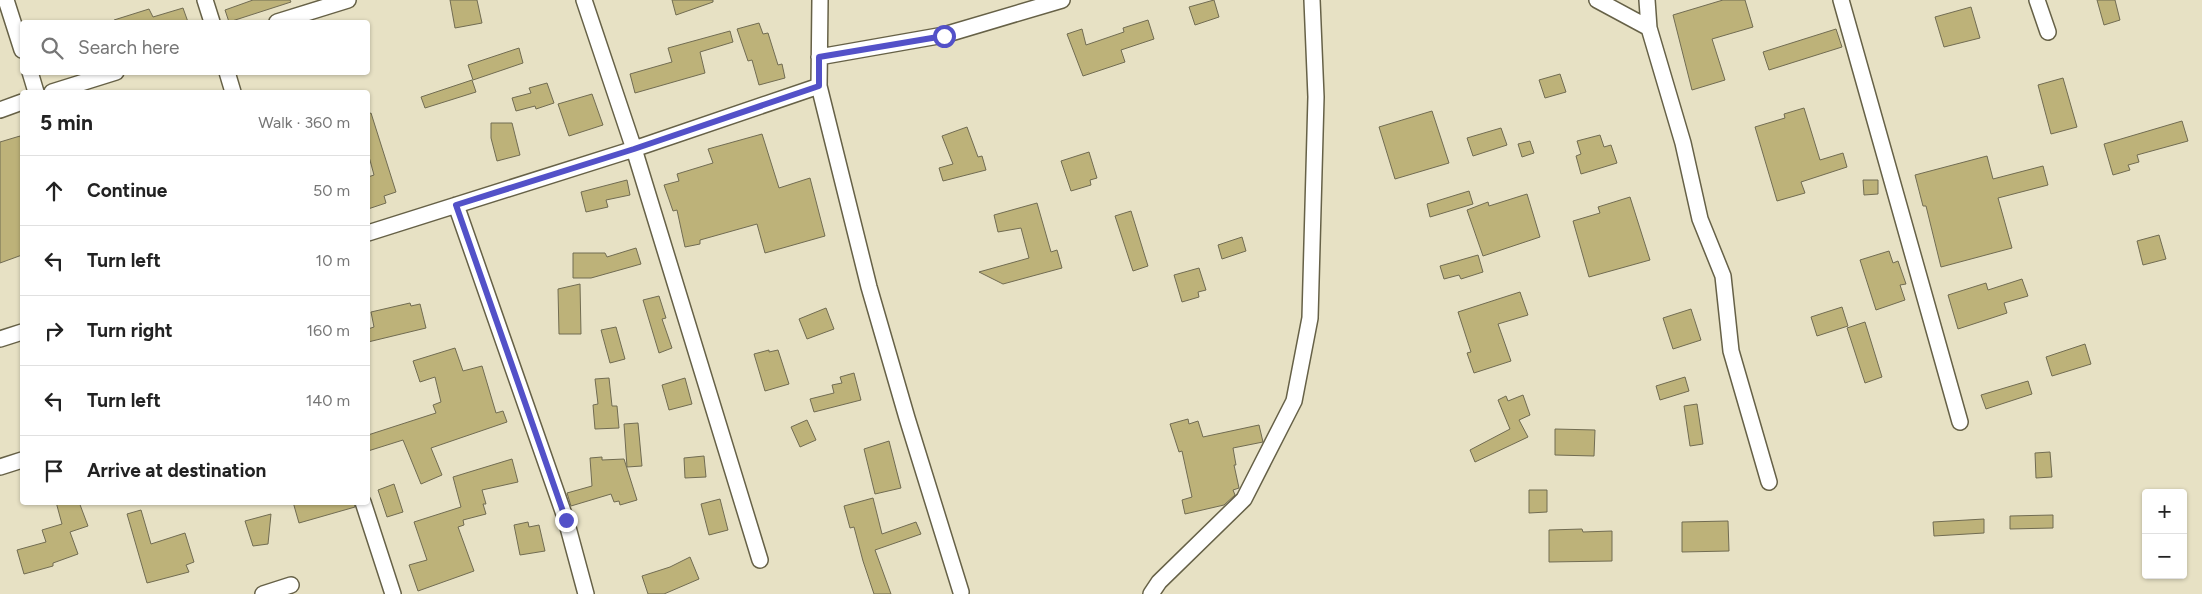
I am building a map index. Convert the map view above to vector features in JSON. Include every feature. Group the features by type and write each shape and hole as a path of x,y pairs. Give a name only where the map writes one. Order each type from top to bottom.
{"street":[{"path":"6,0 20,44"},
{"path":"205,0 211,20"},
{"path":"283,20 348,0"},
{"path":"584,0 634,149 760,560"},
{"path":"820,0 819,86 869,287 961,592"},
{"path":"819,57 944,36 1062,0"},
{"path":"1151,594 1159,582 1244,500 1294,401 1310,318 1316,97 1312,0"},
{"path":"1597,0 1649,28"},
{"path":"1647,0 1649,28 1682,143 1700,219 1723,276 1731,351 1769,482"},
{"path":"1842,0 1960,422"},
{"path":"2037,0 2048,32"},
{"path":"31,75 35,90"},
{"path":"58,90 106,75"},
{"path":"229,75 232,90"},
{"path":"370,232 634,149 819,86"},
{"path":"0,110 20,103"},
{"path":"456,205 566,520 586,594"},
{"path":"0,339 20,333"},
{"path":"0,467 20,461"},
{"path":"364,505 393,594"},
{"path":"263,594 291,585"}],"building":[{"path":"253,0 290,0 291,2 235,20 228,20 225,10"},
{"path":"450,0 477,0 482,23 455,28"},
{"path":"672,0 713,0 713,2 676,15"},
{"path":"1214,0 1219,17 1195,25 1189,7"},
{"path":"1723,0 1745,0 1753,27 1712,39 1725,80 1692,90 1673,15"},
{"path":"2097,0 2115,0 2120,20 2104,25"},
{"path":"1971,7 1980,38 1944,47 1935,17"},
{"path":"183,8 187,20 114,20 149,9 153,17"},
{"path":"1148,20 1154,39 1121,50 1125,62 1083,76 1067,34 1082,29 1086,45 1124,32 1123,28"},
{"path":"759,23 763,34 768,33 778,65 782,64 785,78 759,85 752,60 748,61 737,29"},
{"path":"1836,29 1842,47 1769,70 1763,52"},
{"path":"730,31 733,42 700,52 705,73 635,93 630,74 672,62 668,48"},
{"path":"519,48 523,63 473,80 468,65"},
{"path":"1560,74 1566,92 1545,98 1539,80"},
{"path":"2063,78 2077,127 2051,134 2038,85"},
{"path":"472,80 476,92 425,108 421,97"},
{"path":"547,83 554,103 536,109 535,106 516,111 512,98 531,93 529,88"},
{"path":"592,94 603,125 569,136 558,104"},
{"path":"1804,108 1820,160 1843,153 1847,167 1801,182 1805,193 1777,201 1755,127 1785,118 1784,114"},
{"path":"1432,111 1449,163 1395,179 1379,127"},
{"path":"370,113 396,192 384,196 386,203 370,208 370,176 374,175 370,160"},
{"path":"2182,121 2188,141 2137,155 2139,162 2128,165 2130,170 2113,175 2104,144"},
{"path":"491,123 512,123 520,155 497,161 491,138"},
{"path":"967,127 978,157 982,156 986,170 943,181 939,168 953,164 942,136"},
{"path":"1501,128 1507,145 1473,156 1467,138"},
{"path":"762,134 779,188 810,178 825,236 765,253 757,224 700,240 700,244 685,247 677,210 673,211 664,185 679,181 677,174 713,163 708,149"},
{"path":"1600,135 1604,147 1611,145 1617,163 1581,174 1576,156 1581,154 1577,141"},
{"path":"20,136 20,256 0,263 0,142"},
{"path":"1530,141 1534,153 1522,157 1518,144"},
{"path":"1089,152 1097,178 1090,180 1091,185 1071,191 1061,161"},
{"path":"1987,156 1993,179 2043,166 2048,185 1998,198 2012,248 1941,267 1926,206 1923,206 1915,175"},
{"path":"627,180 630,195 606,200 608,207 586,212 581,192"},
{"path":"1863,180 1878,180 1878,194 1864,195"},
{"path":"1469,191 1473,204 1430,217 1427,204"},
{"path":"1527,194 1540,237 1483,256 1467,210 1488,202 1489,206"},
{"path":"1630,197 1650,260 1589,277 1573,221 1600,213 1598,207"},
{"path":"1037,203 1051,252 1057,250 1062,268 1003,284 979,272 1029,258 1021,228 998,232 994,215"},
{"path":"1131,211 1148,266 1133,271 1115,216"},
{"path":"2159,235 2166,259 2143,265 2137,241"},
{"path":"1242,237 1246,251 1222,259 1218,245"},
{"path":"636,248 641,264 591,278 573,278 573,253 605,253 607,257"},
{"path":"1889,251 1893,263 1898,261 1906,284 1900,285 1905,300 1876,310 1860,260"},
{"path":"1478,255 1483,272 1461,279 1459,275 1444,279 1440,266"},
{"path":"1199,268 1206,290 1198,292 1199,297 1182,302 1174,275"},
{"path":"2022,279 2028,296 2004,303 2007,313 1958,329 1948,295 1986,283 1988,290"},
{"path":"580,284 581,334 559,334 558,289"},
{"path":"1520,292 1528,315 1498,324 1511,361 1474,373 1467,353 1471,352 1458,312"},
{"path":"659,296 666,318 662,319 672,348 659,353 643,300"},
{"path":"410,303 411,306 420,304 426,328 370,342 370,328 374,327 371,312"},
{"path":"1842,307 1848,326 1817,336 1811,317"},
{"path":"826,308 834,329 807,339 799,319"},
{"path":"1691,309 1701,340 1673,349 1663,318"},
{"path":"1865,322 1882,377 1865,383 1847,328"},
{"path":"616,327 625,359 610,363 601,330"},
{"path":"2085,344 2091,364 2052,376 2046,357"},
{"path":"455,348 463,371 482,366 496,413 503,411 507,422 431,448 442,475 421,484 403,440 370,450 370,434 436,413 433,405 441,402 435,377 420,382 413,361"},
{"path":"769,350 769,352 778,350 789,384 765,391 754,354"},
{"path":"854,373 861,400 814,412 810,399 834,393 832,385 842,383 840,377"},
{"path":"1685,377 1689,391 1660,400 1656,386"},
{"path":"609,378 612,406 617,406 619,428 595,429 593,405 598,404 595,379"},
{"path":"685,378 692,404 669,410 662,385"},
{"path":"2028,381 2032,394 1986,409 1981,395"},
{"path":"1523,395 1530,415 1519,420 1528,437 1475,462 1470,450 1510,429 1498,400 1506,396 1508,401"},
{"path":"1697,404 1703,444 1690,446 1684,406"},
{"path":"1188,419 1189,424 1198,421 1203,437 1259,425 1263,442 1233,448 1236,465 1234,465 1239,488 1233,490 1235,495 1224,505 1185,514 1182,500 1192,497 1182,451 1179,452 1170,424"},
{"path":"807,420 816,440 800,447 791,427"},
{"path":"638,423 642,466 627,467 624,424"},
{"path":"1555,429 1595,430 1594,456 1555,455"},
{"path":"889,441 901,488 875,494 864,449"},
{"path":"2050,452 2052,477 2036,478 2035,453"},
{"path":"704,456 706,477 685,478 684,458"},
{"path":"602,457 602,460 624,459 637,500 620,505 619,501 614,502 611,494 571,506 567,493 592,486 590,458"},
{"path":"512,459 518,482 482,490 486,504 483,504 486,514 463,520 464,525 458,527 474,571 418,591 409,565 427,560 414,522 461,507 453,477"},
{"path":"394,484 403,512 387,517 378,490"},
{"path":"1529,490 1547,490 1547,512 1529,513"},
{"path":"873,498 882,534 916,522 921,534 875,550 891,594 874,594 854,527 850,528 844,506"},
{"path":"720,499 728,530 709,535 701,504"},
{"path":"57,505 80,505 88,526 70,532 78,554 53,563 53,566 24,574 17,550 46,542 42,530 62,524"},
{"path":"294,505 355,505 355,507 299,523"},
{"path":"141,510 151,544 185,533 194,562 186,565 189,572 147,583 127,514"},
{"path":"271,514 268,544 253,546 245,521"},
{"path":"2053,515 2053,528 2010,529 2010,516"},
{"path":"1984,519 1984,533 1934,536 1933,522"},
{"path":"1728,521 1729,551 1682,552 1682,522"},
{"path":"528,522 529,527 539,525 545,551 520,555 514,525"},
{"path":"1582,529 1583,532 1612,531 1612,561 1549,562 1549,530"},
{"path":"690,557 699,579 664,594 648,594 642,576 670,567"}],"route":[{"path":"566,520 456,205 634,149 819,86 819,57 944,36"}]}
